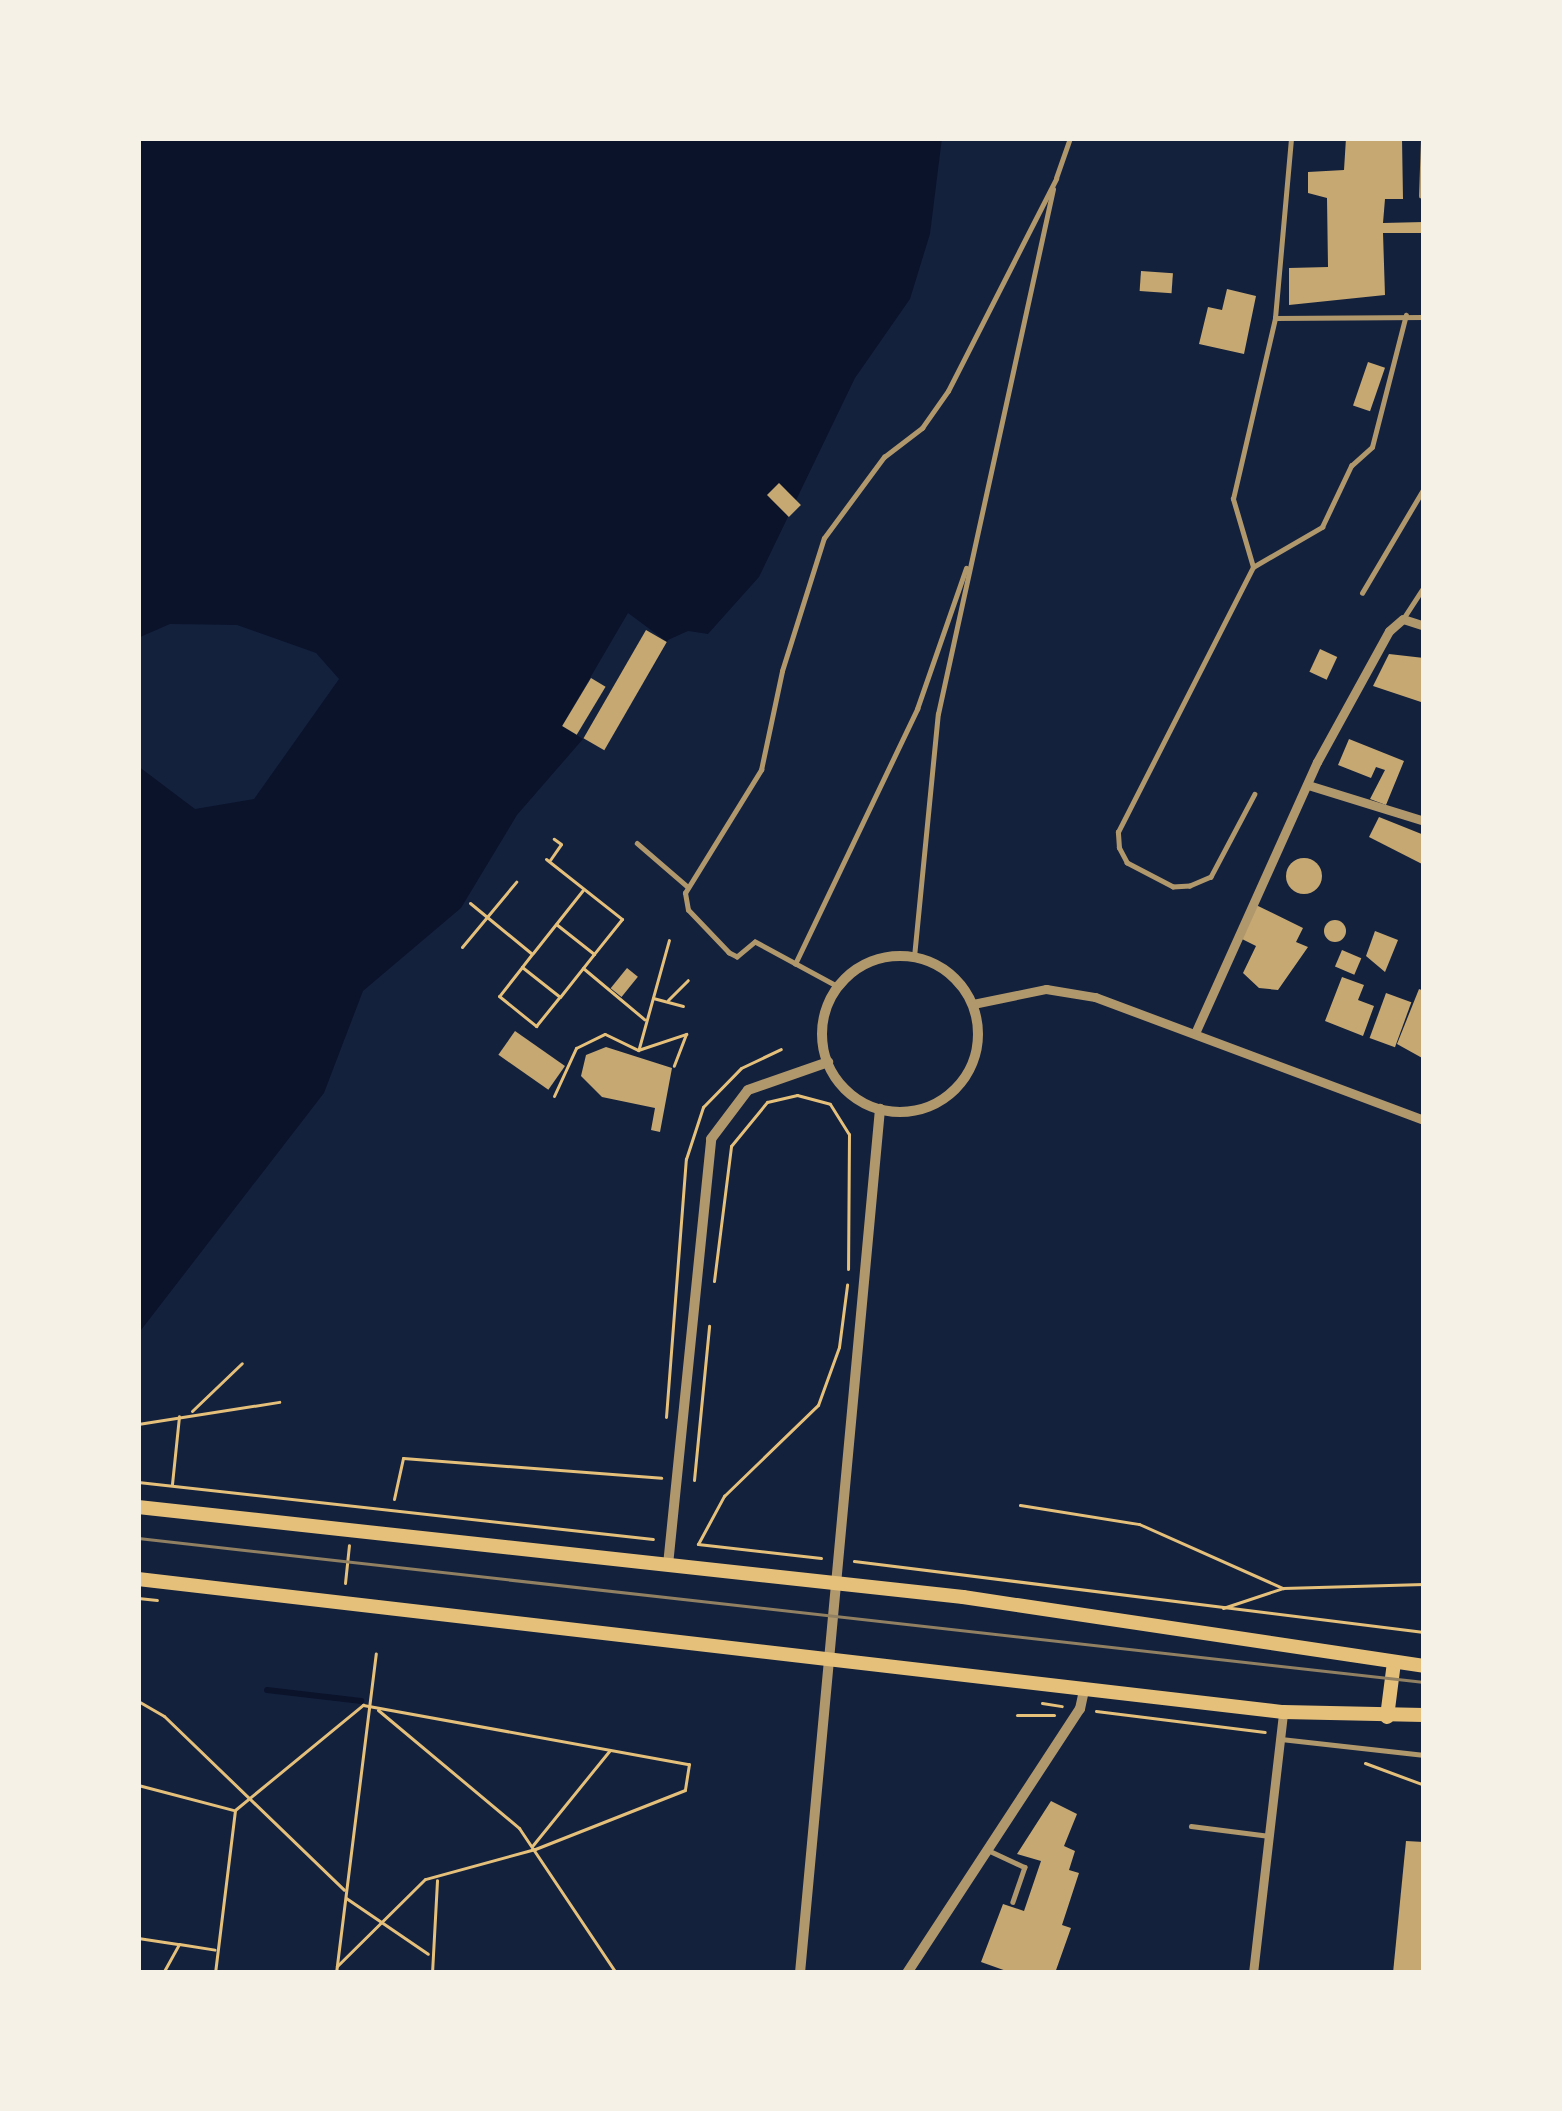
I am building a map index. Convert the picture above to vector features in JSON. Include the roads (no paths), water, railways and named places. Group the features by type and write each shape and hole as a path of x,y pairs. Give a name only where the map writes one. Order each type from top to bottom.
{"main road":[{"path":"138,1507 963,1597 1290,1652 1424,1666"},
{"path":"138,1579 1283,1712 1424,1715"},
{"path":"1387,1717 1394,1663"}],"street":[{"path":"1196,1031 1308,784 1389,631 1403,619 1424,626"},
{"path":"1308,784 1424,821"},
{"path":"914,957 950,974 973,1004 977,1047 959,1086 923,1109 880,1109 843,1087 828,1062 822,1027 838,987 872,962 914,957"},
{"path":"973,1004 1046,989 1196,1031 1424,1120"},
{"path":"668,1565 711,1139 748,1090 828,1062"},
{"path":"800,1973 880,1109"},
{"path":"907,1973 1080,1709 1084,1690"},
{"path":"1253,1973 1283,1712"}],"lane":[{"path":"914,957 938,715 1056,179 1070,138"},
{"path":"1253,567 1233,500 1275,318 1291,138"},
{"path":"1421,196 1423,138"},
{"path":"838,987 755,942 737,957 729,953 688,910 687,886 760,770 824,538 948,391 1056,179"},
{"path":"1256,794 1211,877 1190,886 1173,886 1127,862 1119,848 1118,832 1253,567 1322,527 1351,466 1372,448 1406,315"},
{"path":"1275,318 1424,317"},
{"path":"1362,593 1424,488"},
{"path":"796,964 916,709 974,547"},
{"path":"1403,619 1424,587"},
{"path":"637,843 687,886"},
{"path":"1281,1739 1424,1755"},
{"path":"1191,1826 1269,1837"},
{"path":"990,1851 1025,1867 1013,1902"}],"water":[{"path":"138,138 942,138 930,234 910,299 855,378 759,577 708,634 688,631 668,640 649,675 627,663 583,739 517,815 461,908 363,991 324,1093 138,1334 138,766 195,809 254,799 339,679 316,653 237,625 170,624 138,638"}],"waterway":[{"path":"267,1690 361,1701"}],"tram line":[{"path":"138,1538 1424,1682"}]}
